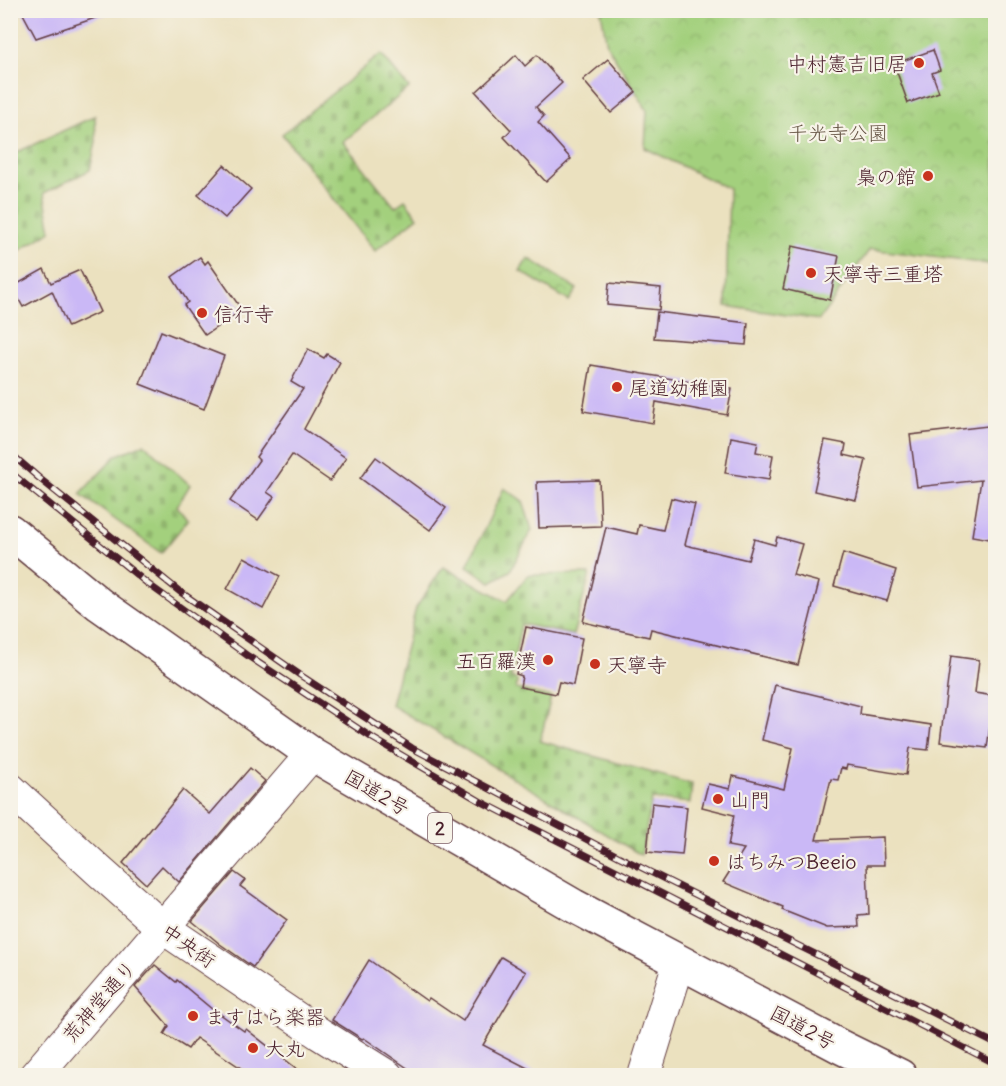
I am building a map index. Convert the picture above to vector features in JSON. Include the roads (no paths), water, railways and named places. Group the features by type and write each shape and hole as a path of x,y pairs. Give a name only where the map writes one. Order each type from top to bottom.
{"highway":[{"name":"国道2号","path":"10,531 99,604 312,754 574,906 900,1076"}],"street":[{"name":"荒神堂通り","path":"35,1076 312,754"},
{"name":"中央街","path":"10,789 162,927 320,1034 387,1076"},
{"path":"644,1076 679,962"}],"railway":[{"path":"10,453 179,591 300,675 412,748 620,857 996,1044"},
{"path":"10,472 148,584 248,656 374,739 480,801 996,1064"}],"place":[{"name":"中村憲吉旧居","path":"919,63"},
{"name":"梟の館","path":"928,176"},
{"name":"天寧寺三重塔","path":"811,273"},
{"name":"信行寺","path":"202,313"},
{"name":"尾道幼稚園","path":"617,387"},
{"name":"五百羅漢","path":"548,660"},
{"name":"天寧寺","path":"595,664"},
{"name":"山門","path":"718,799"},
{"name":"はちみつBeeio","path":"714,861"},
{"name":"ますはら楽器","path":"193,1016"},
{"name":"大丸","path":"253,1048"}],"park label":[{"name":"千光寺公園","path":"838,132"}]}
